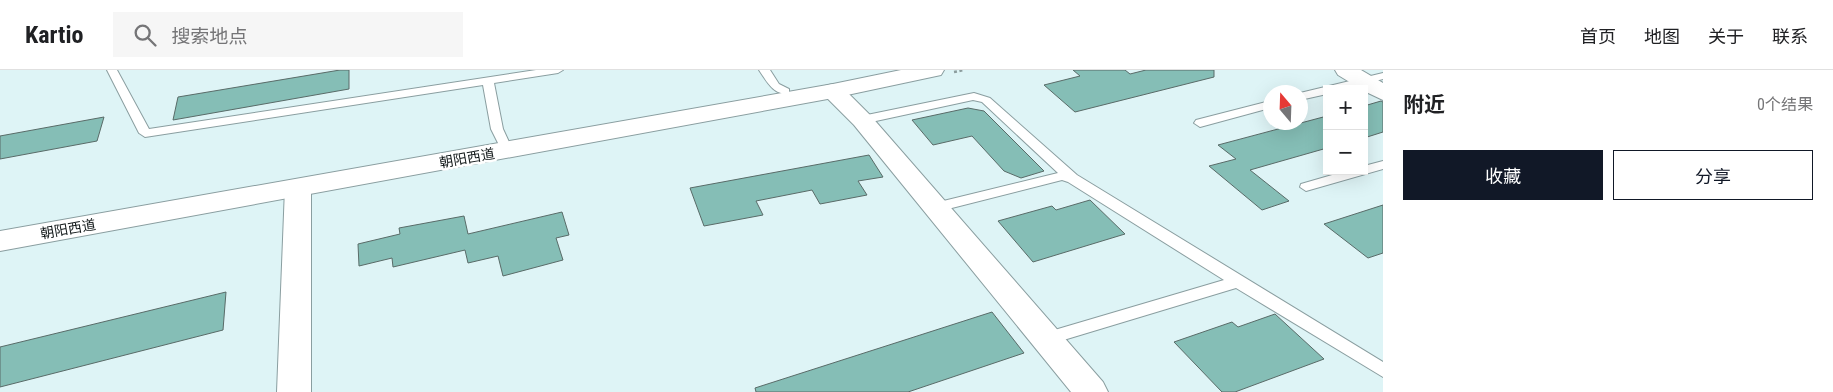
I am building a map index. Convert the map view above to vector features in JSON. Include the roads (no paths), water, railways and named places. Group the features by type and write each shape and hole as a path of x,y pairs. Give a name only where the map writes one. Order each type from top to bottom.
{"main road":[{"name":"朝阳西道","path":"0,229 503,142 780,81 895,70"},
{"name":"朝阳西道","path":"0,242 833,90 933,70"},
{"path":"1364,75 1383,93"},
{"path":"833,90 862,120 1091,392"},
{"path":"294,392 298,188"}],"lane":[{"path":"112,70 145,134 558,70"},
{"path":"764,70 775,86 780,81"},
{"path":"1341,85 1364,75"},
{"path":"488,81 497,129 503,142"},
{"path":"1308,95 1323,91"},
{"path":"862,120 974,96 986,100 1072,178 1383,370"},
{"path":"1200,123 1263,106"},
{"path":"1368,170 1383,165"},
{"path":"1306,187 1349,175"},
{"path":"936,207 1062,176 1072,178"},
{"path":"1047,339 1238,282"}]}
